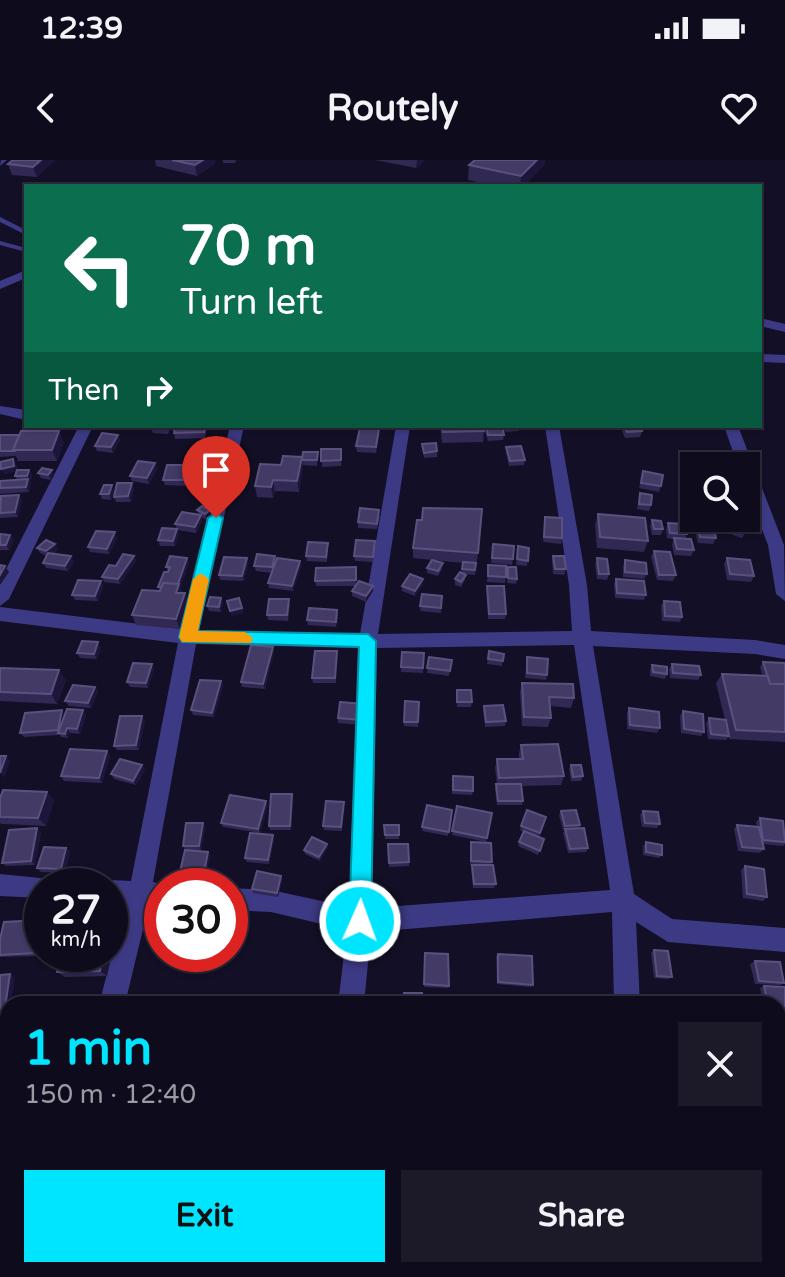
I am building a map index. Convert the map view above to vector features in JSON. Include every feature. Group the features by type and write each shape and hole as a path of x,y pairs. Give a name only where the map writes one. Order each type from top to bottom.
{"street":[{"path":"0,285 24,275"},
{"path":"762,322 785,328"},
{"path":"762,358 785,359"},
{"path":"0,410 24,415"},
{"path":"0,599 85,428"},
{"path":"155,868 188,637 237,428"},
{"path":"352,996 360,921 368,641 403,428"},
{"path":"552,428 558,485 581,605 582,638 623,900 627,996"},
{"path":"732,428 776,545 785,594"},
{"path":"0,614 188,637 368,641 582,638 755,647 785,652"},
{"path":"0,885 24,886"},
{"path":"248,900 271,901 360,921 623,900 668,930 785,940"},
{"path":"115,996 144,913"}],"lane":[{"path":"0,219 24,232"},
{"path":"0,243 24,249"}],"building":[{"path":"13,160 41,160 33,167 8,164"},
{"path":"172,160 203,160 195,165"},
{"path":"475,160 537,160 521,176 469,165"},
{"path":"175,428 205,428 204,432 174,433"},
{"path":"360,428 379,429 376,447 356,446"},
{"path":"442,428 483,428 484,431 443,432"},
{"path":"486,428 502,428 504,435 488,435"},
{"path":"625,428 641,428 642,431 627,432"},
{"path":"21,431 59,431 52,450 13,450"},
{"path":"102,433 118,435 111,447 95,446"},
{"path":"0,435 19,435 14,451 0,451"},
{"path":"436,443 437,451 424,453 422,444"},
{"path":"521,446 525,460 510,461 506,447"},
{"path":"321,449 341,449 341,460 321,461"},
{"path":"303,452 318,452 317,460 302,460"},
{"path":"283,456 302,457 297,481 273,480 271,487 255,486 260,464 281,465"},
{"path":"13,459 14,466 1,469 0,462"},
{"path":"138,461 155,463 147,478 130,476"},
{"path":"167,465 189,465 185,480 163,480"},
{"path":"42,468 52,470 48,475 38,473"},
{"path":"17,470 29,470 27,476 15,476"},
{"path":"643,471 663,475 661,486 641,483"},
{"path":"28,479 26,487 0,488 0,481"},
{"path":"117,483 132,483 128,496 114,497"},
{"path":"104,485 112,485 109,494 100,494"},
{"path":"640,493 652,495 651,505 639,504"},
{"path":"19,495 15,512 0,513 1,496"},
{"path":"202,506 210,510 205,514 197,510"},
{"path":"360,508 379,510 377,524 358,522"},
{"path":"423,508 482,509 478,553 413,548 417,520 422,520"},
{"path":"182,512 201,515 195,527 175,524"},
{"path":"598,514 645,518 648,541 600,537"},
{"path":"545,517 562,518 562,538 544,537"},
{"path":"652,520 661,521 663,529 654,529"},
{"path":"668,523 680,524 680,532 687,534 670,533"},
{"path":"162,528 177,529 173,541 158,540"},
{"path":"96,531 115,532 107,549 88,547"},
{"path":"699,532 714,532 716,538 700,537"},
{"path":"0,534 10,535 6,545 0,545"},
{"path":"674,538 691,539 694,550 677,549"},
{"path":"46,540 55,544 46,551 37,548"},
{"path":"356,540 375,541 373,557 354,556"},
{"path":"308,542 328,543 326,557 306,556"},
{"path":"493,544 514,546 513,559 492,558"},
{"path":"518,546 529,548 528,561 517,559"},
{"path":"654,551 670,552 676,575 659,575"},
{"path":"48,553 71,556 65,566 43,563"},
{"path":"123,554 134,556 118,579 102,577 109,565 116,566"},
{"path":"257,554 275,556 272,567 254,566"},
{"path":"170,556 187,558 178,584 163,583 162,587 158,587 164,572 168,572 170,567 166,567"},
{"path":"553,556 564,556 566,569 555,569"},
{"path":"224,557 247,558 242,576 219,575"},
{"path":"277,558 300,561 292,586 268,583"},
{"path":"597,558 607,559 609,574 599,574"},
{"path":"727,558 750,560 754,576 730,574"},
{"path":"432,560 443,563 438,571 427,568"},
{"path":"625,560 646,563 647,574 625,572"},
{"path":"463,562 476,563 475,570 462,569"},
{"path":"488,565 506,566 506,577 488,576"},
{"path":"356,567 356,580 315,581 316,568"},
{"path":"508,567 516,567 517,579 508,578"},
{"path":"460,572 466,575 461,582 455,579"},
{"path":"410,574 423,579 415,591 402,586"},
{"path":"616,579 644,581 646,595 617,593"},
{"path":"78,580 101,581 95,596 72,595"},
{"path":"359,581 373,586 366,596 352,591"},
{"path":"163,583 179,584 176,593 185,593 176,619 132,615 142,590 160,591"},
{"path":"487,586 504,586 506,614 489,614"},
{"path":"422,594 442,596 441,608 420,606"},
{"path":"210,597 221,598 219,607 207,606"},
{"path":"239,598 242,608 230,611 227,601"},
{"path":"269,599 289,599 287,615 267,615"},
{"path":"664,601 680,602 682,617 665,616"},
{"path":"309,608 337,610 336,622 307,620"},
{"path":"82,641 98,642 94,654 77,653"},
{"path":"251,645 273,647 263,684 241,682"},
{"path":"315,651 337,651 335,678 312,678"},
{"path":"489,651 504,654 503,661 488,659"},
{"path":"402,652 424,653 423,668 401,667"},
{"path":"429,657 452,660 450,671 427,668"},
{"path":"527,657 548,659 547,675 527,673"},
{"path":"763,662 785,663 785,684 770,684"},
{"path":"133,663 152,664 146,683 127,682"},
{"path":"672,664 699,666 701,675 673,673"},
{"path":"652,665 667,667 667,674 653,672"},
{"path":"0,668 59,670 51,694 0,692"},
{"path":"722,674 768,676 770,684 785,684 785,732 736,730"},
{"path":"200,680 221,681 212,713 191,710"},
{"path":"522,683 573,684 574,698 549,697 551,718 524,717"},
{"path":"73,685 95,687 88,703 65,701"},
{"path":"457,690 471,690 472,702 457,702"},
{"path":"405,701 419,702 418,722 404,722"},
{"path":"340,702 363,704 361,720 338,718"},
{"path":"503,705 506,721 486,722 484,706"},
{"path":"629,708 659,712 660,728 630,725"},
{"path":"67,709 83,710 77,729 67,728 65,734 58,733"},
{"path":"62,710 58,730 20,733 25,713"},
{"path":"683,711 703,714 704,732 684,729"},
{"path":"120,716 142,716 136,745 114,746"},
{"path":"709,718 726,720 729,736 711,734"},
{"path":"558,744 564,776 499,778 497,759 523,759 521,745"},
{"path":"70,749 107,751 99,778 61,776"},
{"path":"0,756 6,756 0,773"},
{"path":"120,759 142,765 133,781 111,774"},
{"path":"571,765 581,765 583,776 573,777"},
{"path":"453,776 473,777 473,791 453,790"},
{"path":"496,784 521,784 523,801 498,801"},
{"path":"3,790 47,792 38,818 0,817"},
{"path":"271,794 292,794 290,826 269,826"},
{"path":"230,795 266,801 258,829 221,823"},
{"path":"326,801 344,802 341,827 323,826"},
{"path":"427,805 452,810 449,832 422,827"},
{"path":"457,806 492,813 487,838 452,831"},
{"path":"527,810 546,817 540,833 521,826"},
{"path":"576,810 580,825 565,826 561,811"},
{"path":"643,811 658,812 660,824 645,823"},
{"path":"760,818 783,821 785,842 763,840"},
{"path":"186,823 203,823 199,846 183,846"},
{"path":"384,825 399,825 399,835 385,835"},
{"path":"737,825 759,827 764,849 742,847"},
{"path":"37,828 31,861 2,863 9,830"},
{"path":"584,828 588,848 570,849 565,829"},
{"path":"524,831 544,839 540,851 519,842"},
{"path":"250,833 273,835 268,860 245,858"},
{"path":"312,837 327,844 319,857 304,850"},
{"path":"471,842 491,843 492,862 471,861"},
{"path":"646,842 662,845 662,855 646,852"},
{"path":"388,844 408,844 409,862 389,863"},
{"path":"44,847 66,848 61,868 37,868"},
{"path":"185,850 208,852 205,868 181,868"},
{"path":"472,865 493,865 496,884 474,884"},
{"path":"745,866 764,869 767,897 747,894"},
{"path":"257,871 281,876 277,893 252,889"},
{"path":"24,921 24,954 0,955 4,922"},
{"path":"654,950 668,951 672,977 657,976"},
{"path":"425,953 448,954 449,986 424,984"},
{"path":"498,954 532,956 533,985 498,982"},
{"path":"755,961 780,962 784,983 759,981"},
{"path":"10,974 7,996 0,996 0,975"},
{"path":"764,986 785,987 785,996 766,996"},
{"path":"404,993 422,993 422,996 404,996"}],"slow traffic":[{"path":"201,579 188,637 245,638"}],"route":[{"path":"216,518 188,637 368,641 360,921"}]}
